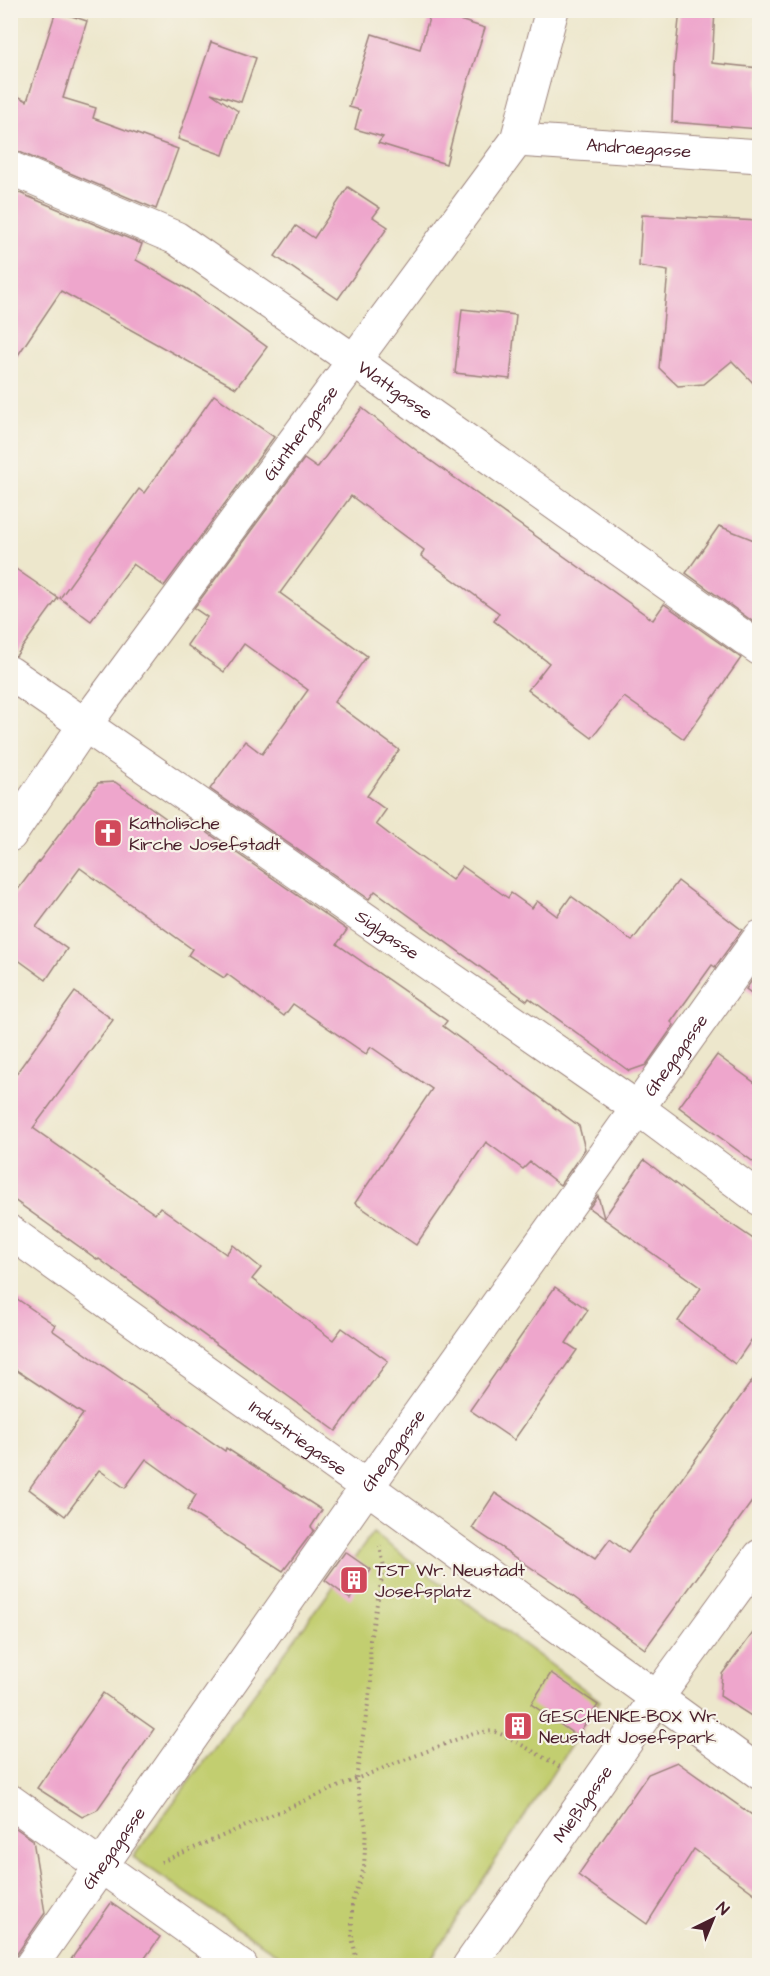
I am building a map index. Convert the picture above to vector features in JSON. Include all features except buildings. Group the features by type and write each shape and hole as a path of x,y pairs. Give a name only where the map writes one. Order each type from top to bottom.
{"street":[{"name":"Günthergasse","path":"10,835 84,726 516,140 552,10"},
{"name":"Andraegasse","path":"516,140 759,156"},
{"name":"Wattgasse","path":"10,168 176,238 759,649"},
{"name":"Siglgasse","path":"10,673 636,1107 759,1199"},
{"name":"Ghegagasse","path":"31,1965 109,1870 367,1487 759,937"},
{"name":"Industriegasse","path":"10,1232 367,1487 759,1773"},
{"name":"Mießlgasse","path":"469,1965 759,1556"},
{"path":"10,1801 241,1965"}],"path":[{"path":"358,1965 352,1937 352,1902 364,1868 366,1827 356,1779 370,1684 370,1640 384,1567 379,1544"},
{"path":"109,1870 148,1867 356,1779 473,1733 493,1731 510,1738 595,1786"}],"green space":[{"path":"373,1533 600,1701 427,1965 293,1965 133,1857"}],"place":[{"name":"Katholische Kirche Josefstadt","path":"108,833"},
{"name":"TST Wr. Neustadt Josefsplatz","path":"354,1580"},
{"name":"GESCHENKE-BOX Wr. Neustadt Josefspark","path":"518,1726"}]}
